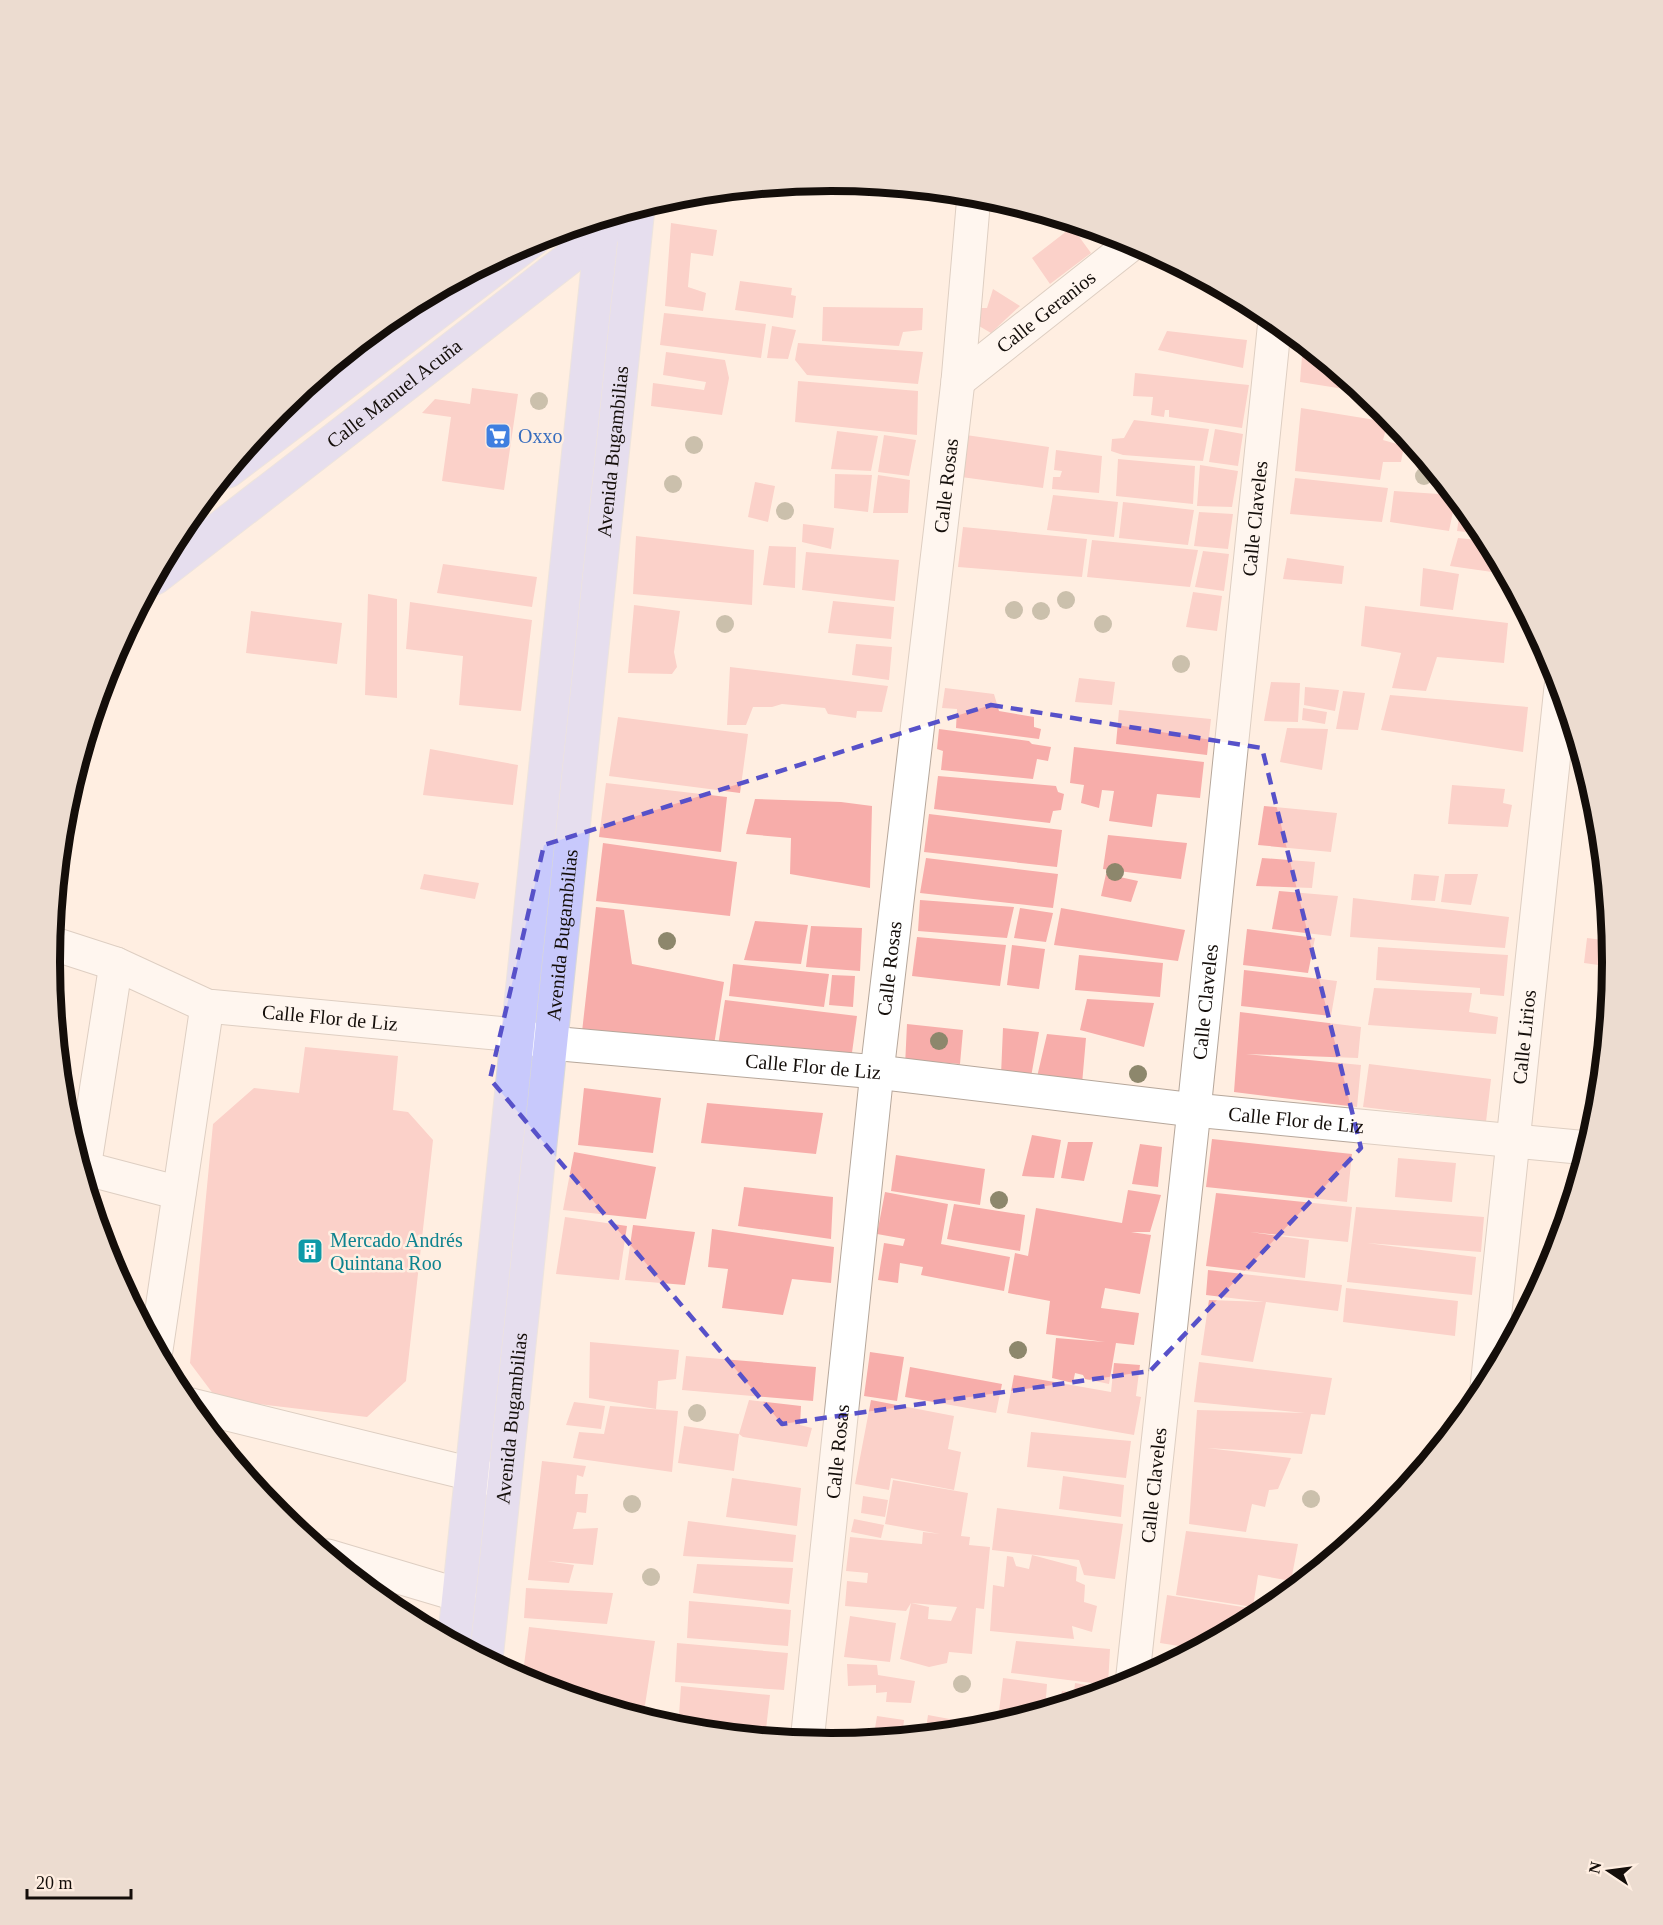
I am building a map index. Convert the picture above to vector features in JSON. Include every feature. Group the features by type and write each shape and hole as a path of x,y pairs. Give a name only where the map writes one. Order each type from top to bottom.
{"main road":[{"name":"Avenida Bugambilias","path":"487,1652 637,216"},
{"name":"Avenida Bugambilias","path":"455,1636 602,226"},
{"name":"Calle Manuel Acuña","path":"170,567 601,227"},
{"name":"Calle Manuel Acuña","path":"252,452 495,269"}],"street":[{"name":"Calle Rosas","path":"808,1733 877,1072 958,381 973,205"},
{"name":"Calle Geranios","path":"958,381 1125,249"},
{"name":"Calle Claveles","path":"1133,1672 1274,331"},
{"name":"Calle Lirios","path":"1489,1365 1559,707"},
{"name":"Calle Flor de Liz","path":"61,947 116,964 207,1006 516,1035 550,1042 877,1072 1194,1110 1580,1147"},
{"path":"84,1155 116,964"},
{"path":"158,1338 207,1006"},
{"path":"89,1172 179,1193"},
{"path":"202,1408 505,1483"},
{"path":"345,1561 459,1595"}],"highlighted area":[{"path":"991,705 1262,748 1361,1148 1150,1371 782,1424 490,1079 544,845"}],"building":[{"path":"671,223 717,230 713,256 691,253 688,287 706,293 703,311 665,306"},
{"path":"1069,229 1075,231 1091,253 1050,284 1032,258"},
{"path":"740,281 792,288 791,295 796,296 793,318 735,310"},
{"path":"993,289 1020,306 991,333 979,326 981,308 987,308"},
{"path":"823,307 923,308 922,330 903,332 899,346 822,341"},
{"path":"664,313 766,324 761,358 660,345"},
{"path":"772,326 796,330 788,359 767,358"},
{"path":"1167,331 1247,340 1243,368 1158,350"},
{"path":"798,343 923,352 918,384 807,375 795,360"},
{"path":"1302,351 1348,390 1300,382"},
{"path":"666,352 725,360 729,378 722,415 651,406 653,383 704,390 706,382 663,375"},
{"path":"1135,373 1249,385 1242,428 1169,417 1169,410 1165,410 1164,417 1151,415 1153,397 1133,396"},
{"path":"798,381 918,391 917,435 795,422"},
{"path":"472,388 518,394 504,490 442,481 451,417 422,413 435,399 470,404"},
{"path":"1301,408 1381,421 1387,427 1383,440 1404,446 1401,462 1383,462 1380,480 1295,471"},
{"path":"1134,420 1209,429 1203,461 1123,455 1111,451 1112,439 1124,438"},
{"path":"1215,429 1243,434 1238,466 1209,462"},
{"path":"837,431 878,436 871,471 831,469"},
{"path":"959,434 1049,447 1043,488 954,476"},
{"path":"884,435 916,440 909,476 878,472"},
{"path":"1056,450 1102,456 1099,493 1052,489 1053,477 1060,477 1062,471 1054,470"},
{"path":"1118,459 1195,466 1193,504 1116,496"},
{"path":"1200,465 1238,471 1232,507 1197,506"},
{"path":"835,474 872,475 868,512 834,508"},
{"path":"878,475 910,480 908,513 873,513"},
{"path":"1295,478 1388,488 1382,522 1290,514"},
{"path":"755,482 775,486 768,522 748,517"},
{"path":"1394,491 1445,494 1454,507 1449,531 1390,522"},
{"path":"1053,495 1118,502 1114,537 1047,530"},
{"path":"1123,502 1194,510 1188,545 1119,538"},
{"path":"1199,512 1233,514 1228,549 1194,546"},
{"path":"1459,515 1472,533 1457,531"},
{"path":"803,524 834,528 831,549 802,542"},
{"path":"963,527 1087,539 1082,577 958,567"},
{"path":"636,536 754,550 752,605 633,594"},
{"path":"1458,538 1477,540 1497,573 1450,566"},
{"path":"1092,540 1198,550 1190,587 1087,577"},
{"path":"769,546 796,547 795,588 763,585"},
{"path":"1203,551 1229,554 1224,591 1195,587"},
{"path":"806,552 899,560 895,601 802,590"},
{"path":"1287,558 1344,566 1342,584 1283,579"},
{"path":"443,564 537,577 532,607 437,593"},
{"path":"1423,568 1459,574 1453,610 1420,606"},
{"path":"1193,592 1222,596 1217,631 1186,627"},
{"path":"368,594 397,599 397,698 365,695"},
{"path":"833,601 894,607 891,639 828,633"},
{"path":"410,602 532,620 521,711 459,705 463,656 406,649"},
{"path":"634,605 680,611 674,652 677,667 672,674 628,673"},
{"path":"1365,606 1508,623 1504,663 1437,657 1426,691 1392,688 1401,653 1361,646"},
{"path":"251,611 342,623 337,664 246,653"},
{"path":"856,644 892,647 889,680 852,675"},
{"path":"730,667 888,686 882,712 857,711 856,718 828,714 825,708 782,704 772,707 753,707 746,725 727,725"},
{"path":"1079,678 1115,682 1112,705 1075,702"},
{"path":"1271,682 1300,683 1298,722 1264,721"},
{"path":"1305,687 1339,690 1335,711 1304,705"},
{"path":"945,688 994,694 999,711 1034,717 1034,727 1041,729 1039,739 956,728 957,709 942,708"},
{"path":"1343,691 1365,693 1358,730 1336,729"},
{"path":"1390,695 1528,707 1523,752 1381,730"},
{"path":"1303,708 1327,712 1325,724 1302,720"},
{"path":"1119,710 1211,719 1207,755 1116,744"},
{"path":"618,717 748,734 740,793 609,776"},
{"path":"1287,728 1328,729 1322,770 1280,762"},
{"path":"939,729 1029,741 1032,744 1051,747 1048,761 1037,759 1033,779 941,770 943,751 937,749"},
{"path":"1074,747 1204,762 1200,798 1157,794 1152,827 1109,821 1114,791 1102,790 1099,808 1081,803 1084,785 1070,783"},
{"path":"430,749 518,765 513,805 423,795"},
{"path":"938,776 1056,786 1058,792 1064,794 1061,810 1053,811 1050,823 934,809"},
{"path":"606,783 727,797 721,852 599,837"},
{"path":"1452,785 1505,789 1503,803 1512,805 1508,827 1448,824"},
{"path":"755,799 841,802 872,806 870,888 790,874 791,838 746,834"},
{"path":"1264,806 1337,813 1331,852 1258,845"},
{"path":"929,814 1062,830 1057,867 924,852"},
{"path":"1108,835 1187,843 1181,879 1103,869"},
{"path":"603,843 737,862 730,916 596,901"},
{"path":"926,858 1058,874 1053,908 920,893"},
{"path":"1262,858 1315,862 1312,888 1256,886"},
{"path":"424,874 479,883 475,899 420,889"},
{"path":"1106,874 1138,881 1131,902 1101,896"},
{"path":"1414,874 1439,876 1435,901 1411,900"},
{"path":"1445,874 1478,874 1471,905 1441,902"},
{"path":"1279,891 1338,896 1331,936 1272,929"},
{"path":"1353,898 1509,917 1505,948 1350,937"},
{"path":"920,900 1014,907 1007,938 918,931"},
{"path":"596,907 624,910 632,964 724,982 714,1045 582,1032"},
{"path":"1020,908 1053,913 1046,942 1014,938"},
{"path":"1061,908 1185,930 1178,961 1054,945"},
{"path":"755,921 808,925 801,964 744,960"},
{"path":"811,926 862,928 860,971 806,967"},
{"path":"1247,929 1315,938 1308,973 1243,965"},
{"path":"917,937 1006,945 1000,986 912,976"},
{"path":"1587,938 1602,940 1603,966 1584,963"},
{"path":"1012,945 1045,949 1039,989 1007,985"},
{"path":"1378,947 1508,955 1504,996 1480,994 1480,988 1376,980"},
{"path":"1079,955 1163,963 1160,997 1075,990"},
{"path":"733,964 829,974 824,1007 729,996"},
{"path":"1244,970 1337,981 1331,1016 1241,1006"},
{"path":"832,975 855,976 853,1007 829,1005"},
{"path":"1374,988 1472,993 1469,1012 1498,1017 1496,1034 1368,1025"},
{"path":"1087,999 1154,1003 1144,1047 1080,1030"},
{"path":"725,1000 857,1016 851,1060 718,1046"},
{"path":"1240,1012 1361,1027 1358,1058 1246,1054 1361,1065 1357,1107 1234,1092"},
{"path":"907,1024 963,1030 960,1064 935,1062 928,1068 905,1066"},
{"path":"1003,1028 1039,1032 1031,1077 1001,1075"},
{"path":"1047,1034 1086,1038 1082,1084 1037,1077"},
{"name":"Mercado Andrés Quintana Roo","path":"305,1047 398,1056 393,1110 408,1112 433,1140 406,1381 367,1417 217,1399 190,1363 213,1124 254,1088 299,1093"},
{"path":"1369,1064 1491,1079 1486,1122 1363,1107"},
{"path":"584,1088 661,1098 653,1153 578,1145"},
{"path":"707,1103 823,1113 816,1154 701,1143"},
{"path":"1032,1135 1061,1140 1054,1178 1022,1176"},
{"path":"1212,1139 1352,1154 1347,1202 1206,1187"},
{"path":"1068,1142 1093,1142 1084,1181 1061,1178"},
{"path":"1140,1144 1162,1147 1158,1187 1132,1184"},
{"path":"574,1152 656,1167 646,1219 563,1210"},
{"path":"896,1155 985,1169 980,1205 891,1191"},
{"path":"1398,1158 1456,1163 1452,1202 1395,1197"},
{"path":"744,1187 833,1197 831,1239 738,1226"},
{"path":"1128,1190 1161,1195 1150,1232 1131,1232 1151,1235 1140,1294 1105,1288 1101,1308 1139,1313 1134,1345 1116,1343 1109,1384 1085,1379 1083,1375 1075,1373 1073,1383 1052,1378 1056,1338 1105,1342 1046,1334 1050,1301 1008,1293 1015,1253 1028,1256 1036,1208 1122,1223"},
{"path":"885,1192 948,1204 941,1244 1010,1257 1004,1291 921,1275 923,1267 900,1263 898,1283 878,1280 884,1243 903,1246 905,1239 877,1234"},
{"path":"1216,1193 1352,1207 1348,1242 1250,1232 1309,1240 1305,1278 1206,1266"},
{"path":"954,1204 1025,1215 1020,1251 947,1239"},
{"path":"1356,1207 1484,1217 1481,1252 1367,1243 1476,1257 1472,1295 1347,1282"},
{"path":"565,1217 627,1226 619,1280 556,1274"},
{"path":"633,1225 695,1232 685,1285 625,1280"},
{"path":"712,1229 834,1247 831,1283 792,1279 783,1315 722,1308 728,1269 708,1267"},
{"path":"1208,1270 1342,1285 1338,1311 1266,1302 1253,1362 1201,1355 1209,1300 1264,1302 1206,1295"},
{"path":"1346,1288 1458,1301 1455,1336 1343,1322"},
{"path":"590,1342 679,1350 676,1379 658,1381 656,1409 589,1398"},
{"path":"870,1352 904,1357 897,1401 864,1396"},
{"path":"686,1356 816,1367 813,1401 682,1390"},
{"path":"1199,1362 1332,1378 1325,1415 1311,1414 1302,1454 1207,1448 1291,1458 1278,1489 1269,1490 1265,1507 1252,1504 1246,1532 1189,1524 1197,1410 1305,1413 1194,1402"},
{"path":"1114,1363 1140,1365 1136,1396 1141,1397 1134,1435 1007,1413 1014,1375 1111,1392"},
{"path":"910,1367 1002,1384 996,1413 905,1397"},
{"path":"749,1400 801,1406 800,1425 812,1428 807,1447 743,1437 739,1434"},
{"path":"871,1400 954,1416 948,1449 961,1452 954,1490 891,1478 889,1490 855,1484"},
{"path":"574,1402 605,1406 601,1429 566,1425"},
{"path":"610,1406 678,1411 672,1472 573,1458 579,1432 604,1434"},
{"path":"684,1426 739,1434 734,1471 678,1463"},
{"path":"1031,1432 1131,1441 1126,1478 1027,1467"},
{"path":"542,1461 586,1466 583,1477 577,1475 575,1494 588,1494 586,1513 577,1512 573,1529 598,1528 593,1565 547,1561 574,1565 569,1583 528,1580"},
{"path":"1063,1476 1124,1485 1121,1517 1059,1509"},
{"path":"732,1478 801,1488 797,1526 726,1517"},
{"path":"893,1480 968,1493 961,1536 970,1537 969,1545 990,1547 984,1609 976,1608 972,1654 949,1652 947,1663 929,1667 900,1659 911,1603 906,1611 845,1606 847,1581 867,1583 868,1573 846,1571 850,1537 922,1544 923,1532 940,1534 885,1524","holes":["911,1603 957,1607 951,1621 928,1619 929,1607"]},
{"path":"863,1496 888,1500 885,1517 861,1513"},
{"path":"997,1508 1123,1524 1115,1579 1084,1575 1079,1560 992,1550"},
{"path":"854,1519 884,1525 881,1538 851,1532"},
{"path":"688,1521 796,1535 793,1562 683,1556"},
{"path":"1186,1531 1298,1544 1291,1581 1258,1575 1253,1607 1176,1595"},
{"path":"1032,1555 1077,1567 1076,1581 1085,1585 1084,1602 1097,1606 1092,1632 1072,1626 1074,1639 990,1631 993,1585 1004,1587 1007,1556 1013,1557 1016,1566 1029,1569"},
{"path":"697,1564 793,1568 789,1604 693,1593"},
{"path":"526,1588 613,1593 607,1624 524,1618"},
{"path":"1167,1595 1253,1609 1186,1647 1160,1643"},
{"path":"689,1601 791,1610 788,1646 687,1638"},
{"path":"850,1616 896,1623 890,1662 844,1657"},
{"path":"529,1627 655,1641 644,1711 584,1693 523,1669"},
{"path":"1016,1641 1110,1649 1108,1682 1102,1684 1011,1673"},
{"path":"677,1643 788,1653 784,1690 675,1682"},
{"path":"847,1664 877,1665 878,1675 915,1681 911,1703 886,1702 887,1692 876,1693 876,1685 848,1686"},
{"path":"1003,1678 1047,1684 1046,1703 1011,1712 999,1711"},
{"path":"1075,1683 1092,1686 1091,1688 1060,1699 1062,1691 1074,1693"},
{"path":"681,1686 770,1695 766,1729 772,1729 772,1731 679,1718"},
{"path":"928,1715 955,1720 955,1723 926,1728"},
{"path":"877,1716 904,1720 903,1729 907,1730 882,1732 874,1732"}],"place":[{"name":"Oxxo","path":"498,436"},
{"name":"Mercado Andrés Quintana Roo","path":"310,1251"}]}
